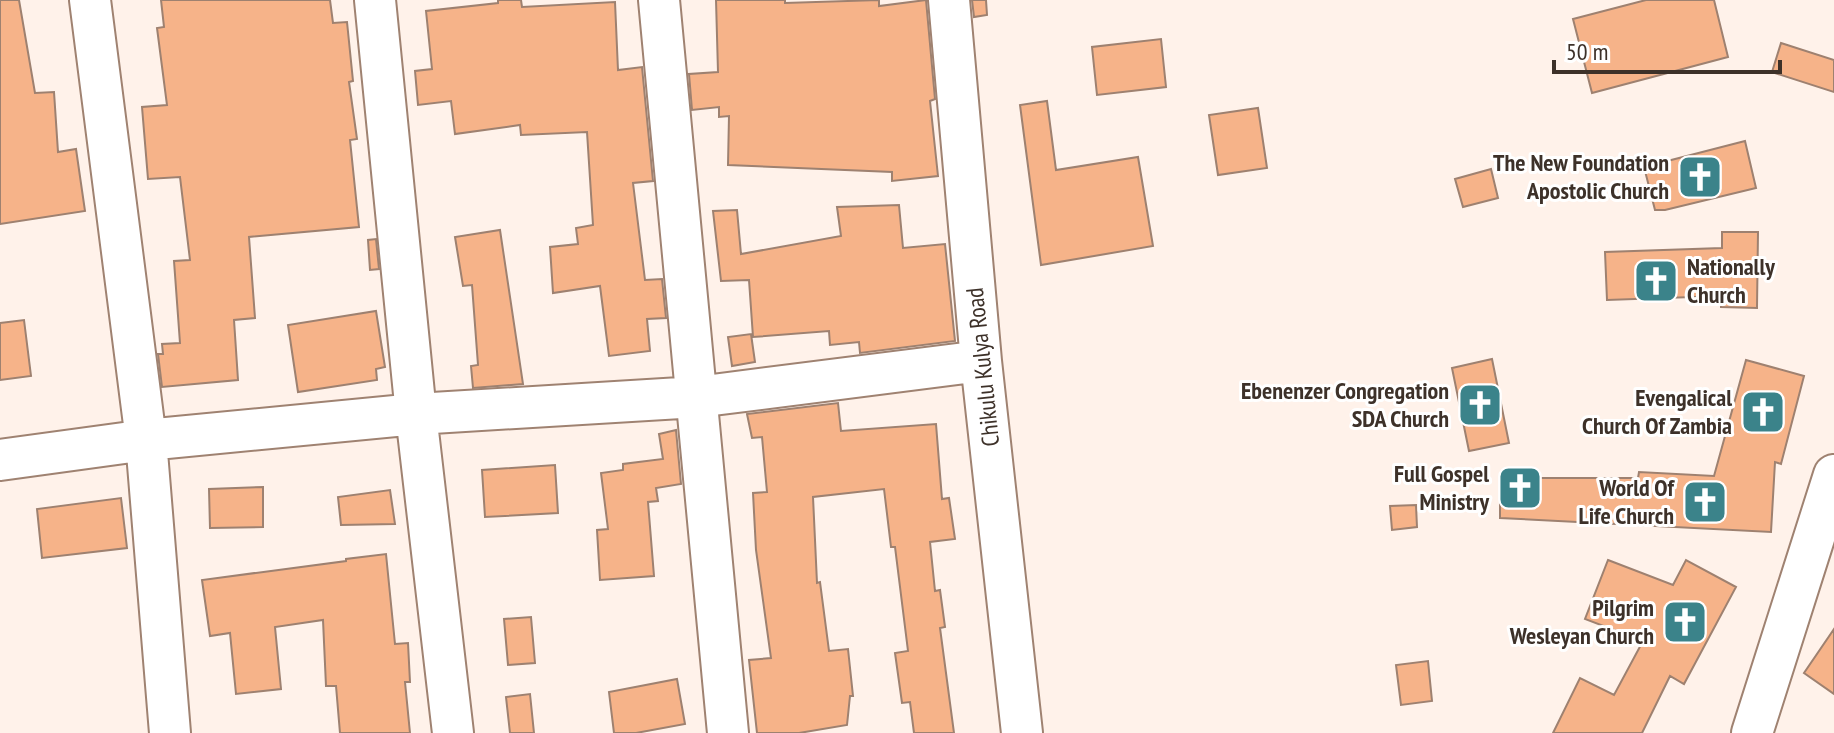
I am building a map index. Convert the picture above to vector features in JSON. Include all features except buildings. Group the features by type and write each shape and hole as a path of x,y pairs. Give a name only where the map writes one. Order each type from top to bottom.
{"street":[{"path":"90,0 146,440 170,733"},
{"path":"375,0 416,414 453,733"},
{"path":"659,0 728,733"},
{"name":"Chikulu Kulya Road","path":"949,0 981,361 1022,733"},
{"path":"0,460 146,440 416,414 697,397 981,361"},
{"path":"1752,733 1834,475"}],"place":[{"name":"The New Foundation Apostolic Church","path":"1700,177"},
{"name":"Nationally Church","path":"1656,281"},
{"name":"Ebenenzer Congregation SDA Church","path":"1480,405"},
{"name":"Evengalical Church Of Zambia","path":"1763,412"},
{"name":"Full Gospel Ministry","path":"1520,488"},
{"name":"World Of Life Church","path":"1705,502"},
{"name":"Pilgrim Wesleyan Church","path":"1685,622"}]}
